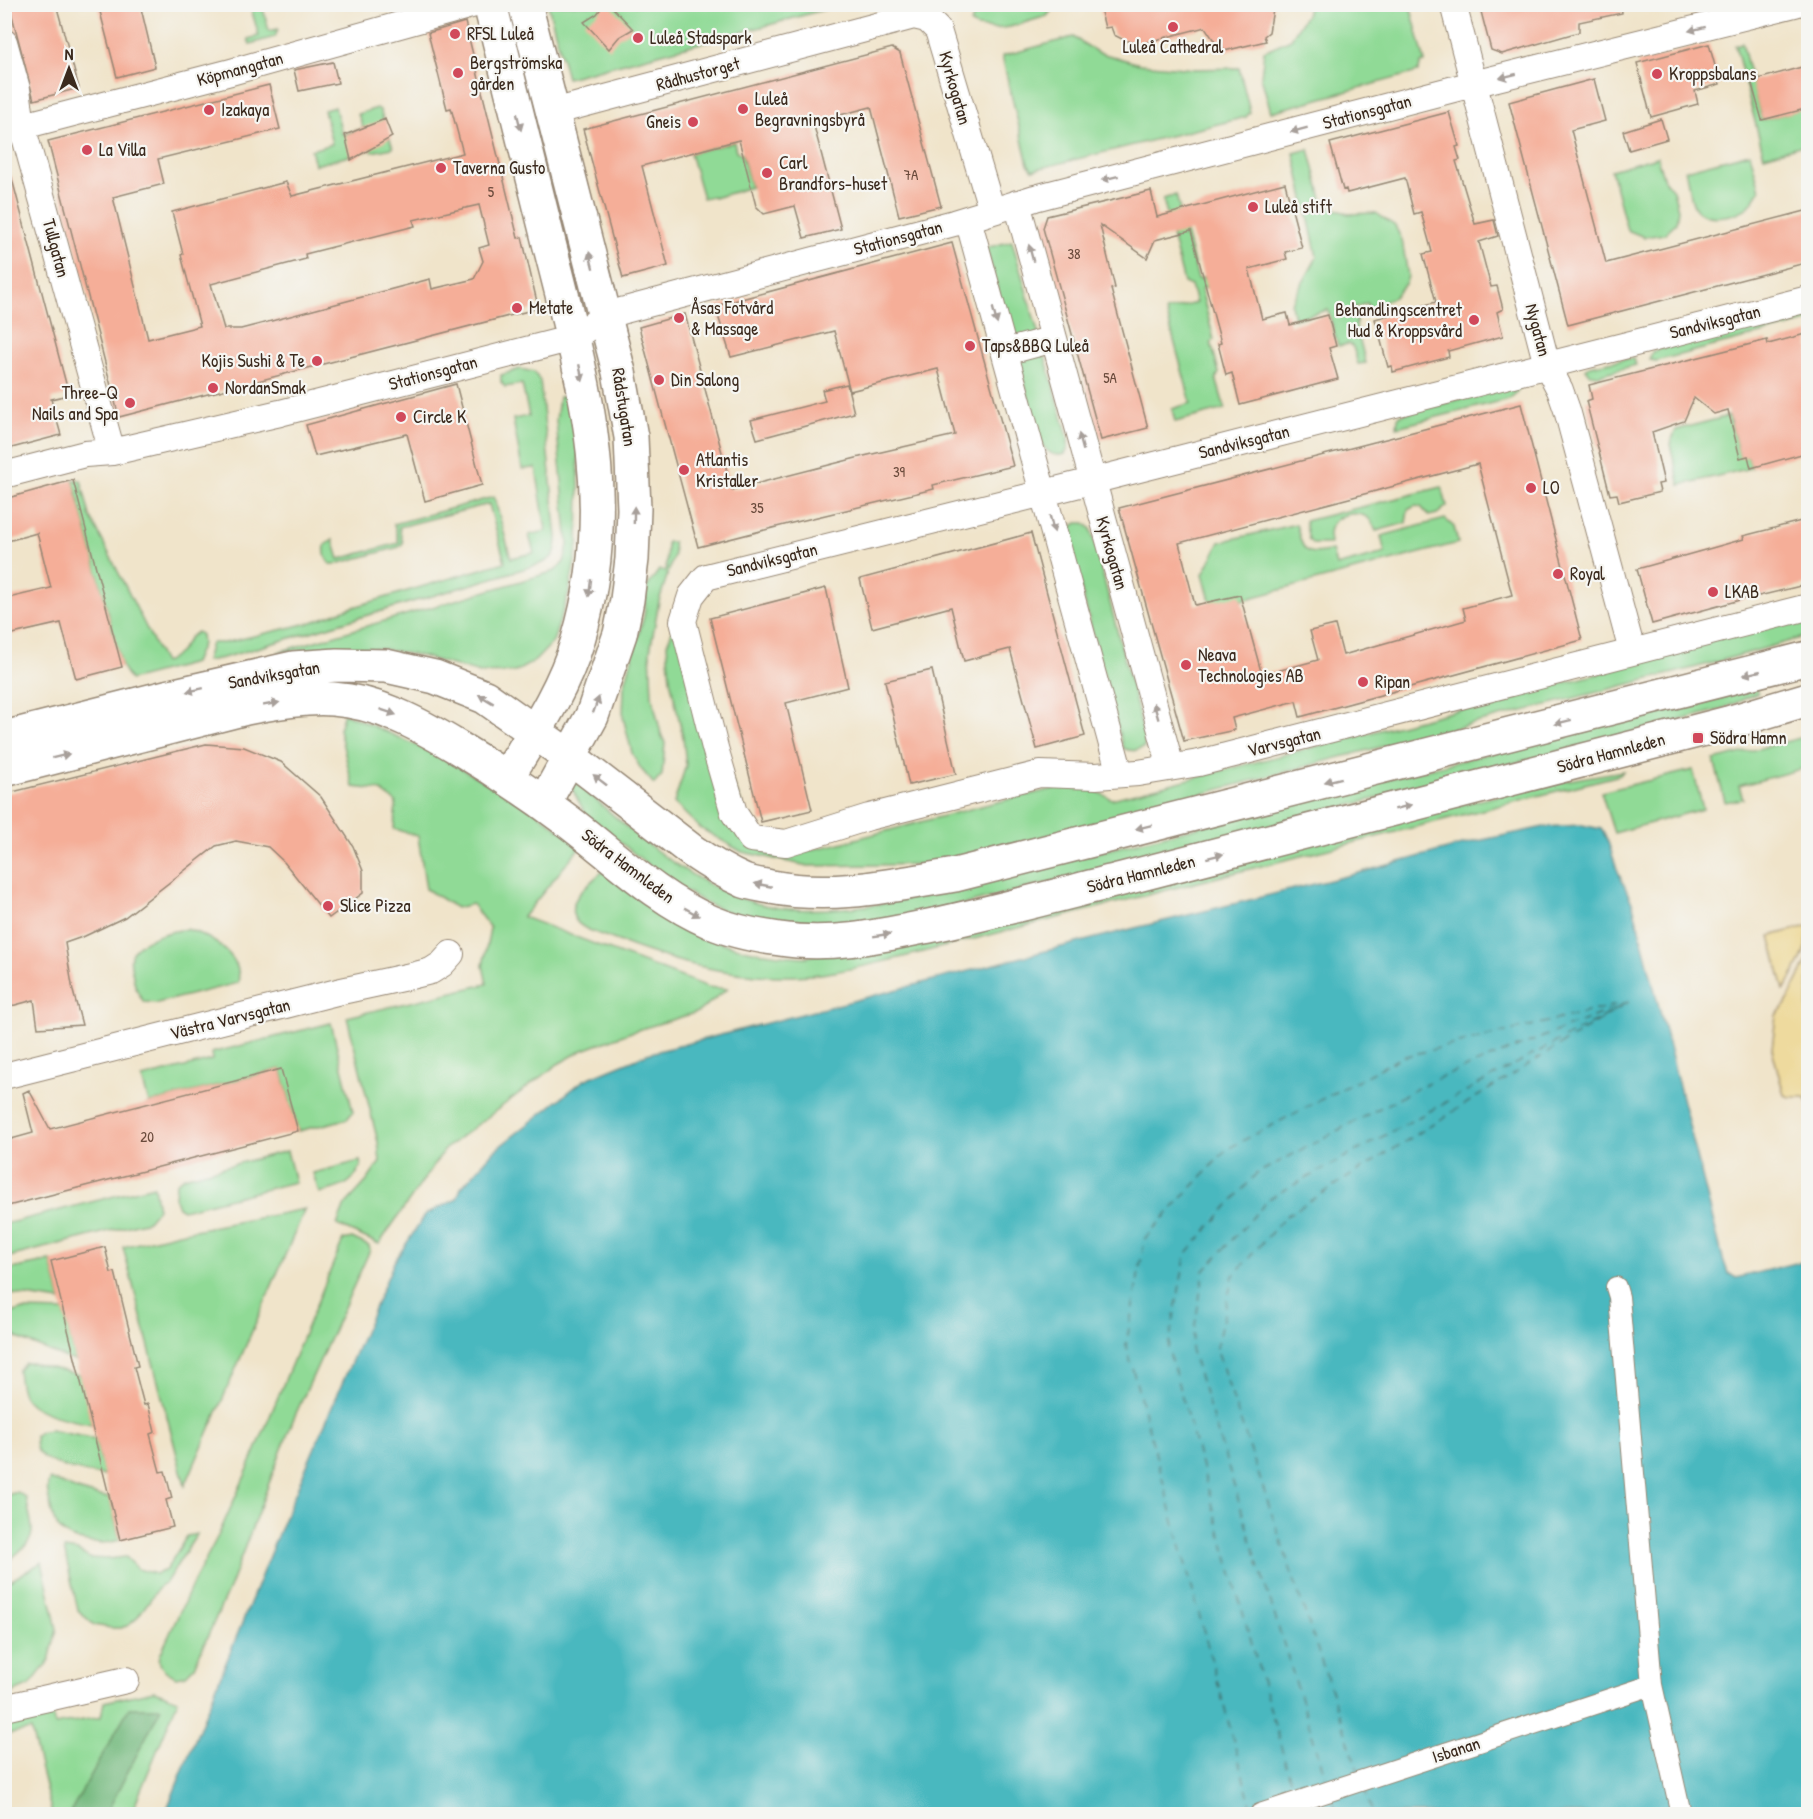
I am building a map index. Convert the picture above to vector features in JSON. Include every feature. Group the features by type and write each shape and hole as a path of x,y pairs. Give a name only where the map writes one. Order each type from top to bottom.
{"main road":[{"name":"Rådstugatan","path":"490,4 573,338 590,419 597,508 589,597 577,642 558,692 507,777"},
{"name":"Rådstugatan","path":"525,4 619,372 631,437 634,509 632,559 620,634 592,716 544,803"},
{"path":"535,732 711,864 746,882 791,891 820,892 865,889 955,875 1809,658"},
{"name":"Sandviksgatan","path":"4,738 293,668 337,665 386,666 435,677 485,697 535,732"},
{"name":"Sandviksgatan","path":"4,770 246,708 278,702 331,699 388,711 415,723 507,777"},
{"name":"Södra Hamnleden","path":"507,777 544,803 657,892 713,923 778,939 832,942 885,935 1023,904 1728,723 1809,699"}],"street":[{"name":"Köpmangatan","path":"13,129 231,72 475,4"},
{"name":"Nygatan","path":"1453,4 1547,365 1567,410 1632,651"},
{"name":"Stationsgatan","path":"4,475 85,454 112,452 280,413 573,338 605,316 968,219 1017,203 1473,84 1795,4"},
{"name":"Rådhustorget","path":"553,112 912,17"},
{"name":"Kyrkogatan","path":"912,17 927,19 938,30 992,211"},
{"name":"Tullgatan","path":"4,42 17,88 13,129 112,452"},
{"name":"Kyrkogatan","path":"1017,203 1171,767"},
{"path":"968,219 1120,774"},
{"name":"Sandviksgatan","path":"754,840 751,839 734,813 683,621 690,599 706,577 1809,299"},
{"path":"1005,352 1054,339"},
{"name":"Varvsgatan","path":"754,840 786,843 869,817 1040,774 1096,776 1137,773 1199,763 1809,607"},
{"name":"Västra Varvsgatan","path":"4,1076 337,992 431,971 451,954"},
{"path":"1616,1287 1620,1309 1652,1685 1681,1815"},
{"path":"4,1708 126,1680"},
{"name":"Isbanan","path":"1260,1815 1652,1685"}],"green space":[{"path":"974,4 1056,5 1047,16 995,29 971,24 975,11"},
{"path":"250,5 262,5 269,31 278,29 275,37 250,44 248,39 259,36"},
{"path":"506,5 515,5 575,264 572,267"},
{"name":"Luleå Stadspark","path":"548,5 840,5 567,78"},
{"path":"1308,5 1410,5 1425,62 1421,63 1418,72 1271,112 1261,77 1264,51 1291,39 1307,13"},
{"path":"1073,37 1097,52 1140,64 1195,69 1239,68 1250,112 1246,117 1033,170 1028,164 1002,56"},
{"path":"1742,43 1762,120 1806,108 1808,102 1808,150 1807,144 1764,156 1735,45"},
{"path":"335,107 342,134 361,129 368,151 315,165 311,150 332,144 324,110"},
{"path":"377,108 380,110 393,148 372,152 358,114"},
{"path":"734,142 736,151 742,154 751,187 714,198 713,196 703,198 690,153"},
{"path":"1309,149 1322,199 1329,206 1348,214 1376,213 1395,226 1402,240 1408,276 1406,283 1394,297 1369,309 1367,303 1354,308 1356,327 1366,363 1358,364 1353,347 1349,344 1338,346 1328,310 1294,319 1291,304 1317,257 1294,153"},
{"path":"1750,153 1760,190 1750,204 1744,210 1730,215 1714,217 1700,213 1693,204 1685,170"},
{"path":"1657,157 1664,180 1673,190 1678,209 1676,223 1664,234 1644,237 1627,230 1611,170"},
{"path":"1176,195 1198,279 1221,274 1223,283 1201,289 1214,340 1211,342 1219,373 1216,378 1225,409 1175,422 1172,409 1191,403 1166,311 1196,303 1191,286 1184,283 1163,199"},
{"path":"1012,241 1068,437 1068,448 1065,454 1052,454 1042,445 986,248"},
{"path":"1808,311 1808,322 1656,361 1649,360 1652,352 1660,349"},
{"path":"1634,359 1636,365 1598,375 1590,374 1586,369 1590,366"},
{"path":"520,369 534,372 540,381 557,537 555,551 549,560 223,658 206,661 211,643 224,643 309,623 347,609 505,562 489,504 399,527 403,543 399,547 330,564 325,555 325,545 333,540 339,559 399,543 394,524 494,497 511,558 534,553 529,535 546,531 536,468 522,469 513,419 529,416 522,384 505,387 501,382 501,375"},
{"path":"1524,382 1509,399 1397,427 1400,415"},
{"path":"571,396 578,442 578,545 569,592 553,642 535,661 515,672 480,673 421,656 383,649 340,647 278,652 555,571 564,562 568,545 556,421 559,397"},
{"path":"1729,416 1740,457 1748,456 1751,468 1680,485 1670,444 1676,430"},
{"path":"73,480 81,480 90,516 164,663 179,653 190,637 197,632 201,635 202,644 194,663 130,680 122,667"},
{"path":"1442,487 1447,506 1437,514 1429,516 1421,507 1415,506 1408,510 1406,523 1376,531 1368,518 1350,514 1338,518 1330,528 1330,544 1313,544 1309,540 1305,521"},
{"path":"1445,519 1454,527 1458,543 1212,608 1203,574 1220,542 1296,524 1300,540 1306,549 1315,553 1332,550 1336,566 1385,553 1381,536"},
{"path":"1077,523 1085,523 1091,529 1145,739 1144,747 1136,750 1123,748 1068,539 1070,529"},
{"path":"667,542 673,542 674,555 659,601 650,651 652,696 665,743 662,775 654,784 641,769 632,753 623,717 624,687 644,616 647,587 659,570 666,571"},
{"path":"1808,614 1808,636 1709,664 1337,758 940,864 808,866 742,852 700,828 674,803 686,765 683,737 670,679 667,644 677,619 692,690 762,850 773,855 784,855 829,846 1062,787 1089,788 1112,799 1598,674 1637,660"},
{"path":"1756,686 1758,693 1720,710 943,910 856,925 787,926 731,913 705,903 666,879 586,815 569,783 574,780 646,843 673,862 701,880 730,894 760,904 791,909 848,908 940,892"},
{"path":"344,713 438,755 535,811 581,846 523,917 708,987 727,989 698,1012 634,1031 583,1050 558,1064 445,1149 379,1244 337,1225 345,1205 367,1181 380,1162 378,1142 347,1017 487,984 483,966 490,928 472,904 456,908 426,889 418,836 394,829 396,802 380,790 353,787 339,729"},
{"path":"1808,736 1808,767 1739,786 1743,799 1725,802 1714,760"},
{"path":"1693,770 1703,809 1614,833 1601,792"},
{"path":"1623,771 1620,775 899,958 826,973 797,976 760,975 694,965 673,960 594,932 578,923 573,914 574,902 578,896 603,871 651,907 706,937 751,951 807,957 1557,782"},
{"path":"187,929 205,936 230,955 236,964 238,983 157,1003 144,1002 135,983 130,962 132,953 149,939"},
{"path":"331,1023 353,1112 347,1119 298,1131 281,1069 149,1103 142,1078 212,1060 211,1053"},
{"path":"287,1151 295,1182 183,1210 178,1207 175,1199 176,1183 184,1177"},
{"path":"360,1161 361,1166 349,1182 339,1188 319,1193 313,1173"},
{"path":"154,1186 158,1209 148,1221 5,1258 5,1224"},
{"path":"305,1209 185,1486 123,1247 179,1233"},
{"path":"352,1238 369,1246 370,1250 293,1420 230,1586 194,1667 186,1675 176,1677 161,1666 160,1655 251,1462 343,1240"},
{"path":"51,1261 61,1301 5,1293 4,1272"},
{"path":"20,1310 64,1311 76,1361 20,1339 8,1331 5,1320 9,1314"},
{"path":"25,1363 80,1375 92,1424 54,1416 28,1402 22,1392 18,1371"},
{"path":"50,1430 95,1439 105,1476 68,1468 41,1455 36,1449 35,1436 39,1432"},
{"path":"49,1480 86,1493 110,1498 120,1540 94,1543 84,1542 67,1535 54,1520 47,1489"},
{"path":"18,1492 26,1498 31,1522 31,1536 29,1542 5,1564 5,1500 10,1494"},
{"path":"197,1534 165,1584 160,1586 129,1625 111,1628 94,1625 78,1610 64,1549 78,1551 89,1558 126,1557 138,1569 156,1574 166,1570 187,1536"},
{"path":"42,1562 57,1629 49,1661 30,1685 5,1696 5,1611 9,1609 5,1584"},
{"path":"154,1691 178,1700 131,1814 52,1814 31,1730 5,1735 5,1719 50,1709 55,1725 101,1717 104,1702"},
{"path":"129,1708 161,1708 106,1814 69,1814"}],"sand":[{"path":"1808,926 1804,951 1784,990 1770,936"},
{"path":"1808,959 1808,1103 1804,1097 1784,1095 1772,1049 1776,1015 1786,1004"}],"water":[{"path":"1582,825 1601,829 1633,905 1728,1273 1736,1278 1808,1260 1808,1814 165,1814 282,1524 394,1262 426,1214 457,1199 461,1188 494,1151 584,1080 647,1054 1127,930 1355,874 1473,842 1544,827"}],"building":[{"path":"9,4 56,4 79,88 34,100"},
{"path":"98,4 140,4 155,67 117,77"},
{"path":"604,4 609,4 633,29 619,37 609,49 584,22 597,14"},
{"name":"Luleå Cathedral","path":"1099,4 1274,4 1269,32 1264,36 1266,41 1224,51 1222,45 1217,45 1205,27 1140,44 1124,40 1114,35 1111,27 1105,28"},
{"path":"1479,4 1621,4 1622,13 1579,22 1579,32 1502,54 1491,50"},
{"path":"465,22 518,238 522,237 537,302 532,310 119,417 48,141 269,85 280,129 158,159 164,184 113,197 148,339 200,326 172,212 286,182 292,196 463,153 451,108 447,109 428,33","holes":["479,205 489,245 479,248 483,261 474,279 432,289 430,279 241,329 224,329 211,284 306,259 305,254 415,226 413,220"]},
{"path":"1709,44 1720,84 1695,91 1698,104 1651,117 1637,63"},
{"path":"892,48 900,53 941,206 899,216 871,107 813,122 841,229 804,238 795,206 764,214 756,206 739,140 642,166 668,266 623,278 583,129"},
{"path":"333,62 338,83 299,91 294,70"},
{"path":"1809,65 1809,108 1762,120 1751,81"},
{"path":"1594,79 1605,121 1571,130 1606,263 1809,210 1809,262 1568,325 1509,102"},
{"path":"1449,112 1459,146 1456,147 1460,160 1456,161 1475,224 1494,220 1498,236 1479,242 1491,287 1497,286 1503,309 1497,312 1503,336 1448,351 1449,357 1393,372 1392,366 1388,367 1375,319 1436,302 1423,254 1432,252 1421,212 1414,214 1405,178 1347,193 1346,189 1343,190 1330,143"},
{"path":"385,119 392,137 351,160 345,135"},
{"path":"1661,119 1667,139 1629,150 1623,131"},
{"path":"11,175 69,395 51,399 61,435 4,450 4,314 11,312 4,287 4,176"},
{"path":"1285,183 1302,248 1285,252 1287,259 1249,269 1262,319 1287,313 1290,325 1328,315 1336,346 1329,348 1338,379 1240,405 1232,373 1226,375 1218,344 1221,343 1191,231 1155,240 1147,258 1100,225 1115,288 1111,289 1148,428 1101,440 1043,228 1047,216 1151,191 1157,217"},
{"path":"952,243 1013,466 933,485 934,489 698,547 639,327 685,314 732,490 955,435 938,369 850,391 834,331 731,357 715,306"},
{"path":"1809,333 1809,452 1751,468 1748,456 1740,458 1728,410 1714,414 1694,398 1684,421 1652,432 1664,483 1658,484 1660,492 1619,502 1617,494 1610,495 1586,401 1592,399 1589,385 1767,340 1768,344"},
{"path":"456,384 482,485 425,501 407,434 315,456 306,425"},
{"path":"847,384 854,413 757,439 751,420 825,401 822,390"},
{"path":"1521,404 1582,640 1300,717 1296,701 1232,718 1235,730 1184,741 1119,508","holes":["1478,464 1512,595 1463,608 1466,620 1343,655 1335,625 1310,631 1318,660 1262,675 1240,595 1195,605 1179,543"]},
{"path":"73,480 122,667 76,679 61,623 4,636 4,599 51,588 37,533 4,542 4,499"},
{"path":"1809,519 1809,584 1758,595 1652,624 1637,569 1744,539 1743,536"},
{"path":"1031,533 1085,736 1037,749 1010,649 964,661 951,607 872,628 860,579"},
{"path":"826,588 848,687 786,703 812,810 761,822 710,618"},
{"path":"932,670 956,774 909,785 885,681"},
{"path":"206,744 244,747 281,762 321,797 353,846 363,871 363,893 329,918 284,862 268,847 236,841 216,846 125,917 65,943 73,991 82,1025 38,1028 34,1000 4,1008 4,794"},
{"path":"281,1069 298,1131 4,1207 4,1141 33,1133 23,1093 29,1090 50,1129"},
{"path":"105,1247 111,1273 115,1272 138,1366 134,1367 144,1405 148,1404 155,1432 150,1434 160,1472 165,1471 172,1498 166,1500 173,1527 120,1540 51,1261"}],"ferry route":[{"path":"1252,1809 1126,1345 1145,1238 1227,1149 1402,1057 1629,1002"},
{"path":"1327,1782 1191,1349 1204,1271 1270,1198 1626,1004"},
{"path":"1294,1793 1168,1348 1186,1254 1256,1174 1427,1083 1623,1005"},
{"path":"1359,1773 1216,1348 1233,1276 1286,1216 1616,1010"},
{"path":"1364,1789 1373,1814"},
{"path":"1333,1801 1338,1814"},
{"path":"1299,1810 1300,1814"}],"place":[{"name":"Luleå Cathedral","path":"1173,27"},
{"name":"RFSL Luleå","path":"455,34"},
{"name":"Luleå Stadspark","path":"638,38"},
{"name":"Bergströmska gården","path":"458,73"},
{"name":"Kroppsbalans","path":"1657,74"},
{"name":"Luleå Begravningsbyrå","path":"743,109"},
{"name":"Izakaya","path":"209,110"},
{"name":"Gneis","path":"693,122"},
{"name":"La Villa","path":"87,150"},
{"name":"Taverna Gusto","path":"441,168"},
{"name":"Carl Brandfors-huset","path":"767,173"},
{"name":"Luleå stift","path":"1253,207"},
{"name":"Metate","path":"517,308"},
{"name":"Åsas Fotvård & Massage","path":"679,318"},
{"name":"Behandlingscentret Hud & Kroppsvård","path":"1474,320"},
{"name":"Taps&BBQ Luleå","path":"970,346"},
{"name":"Kojis Sushi & Te","path":"317,361"},
{"name":"Din Salong","path":"659,380"},
{"name":"NordanSmak","path":"213,388"},
{"name":"Three-Q Nails and Spa","path":"130,403"},
{"name":"Circle K","path":"401,417"},
{"name":"Atlantis Kristaller","path":"684,470"},
{"name":"LO","path":"1531,488"},
{"name":"Royal","path":"1558,574"},
{"name":"LKAB","path":"1713,592"},
{"name":"Neava Technologies AB","path":"1186,665"},
{"name":"Ripan","path":"1363,682"},
{"name":"Södra Hamn","path":"1698,738"},
{"name":"Slice Pizza","path":"328,906"}]}
